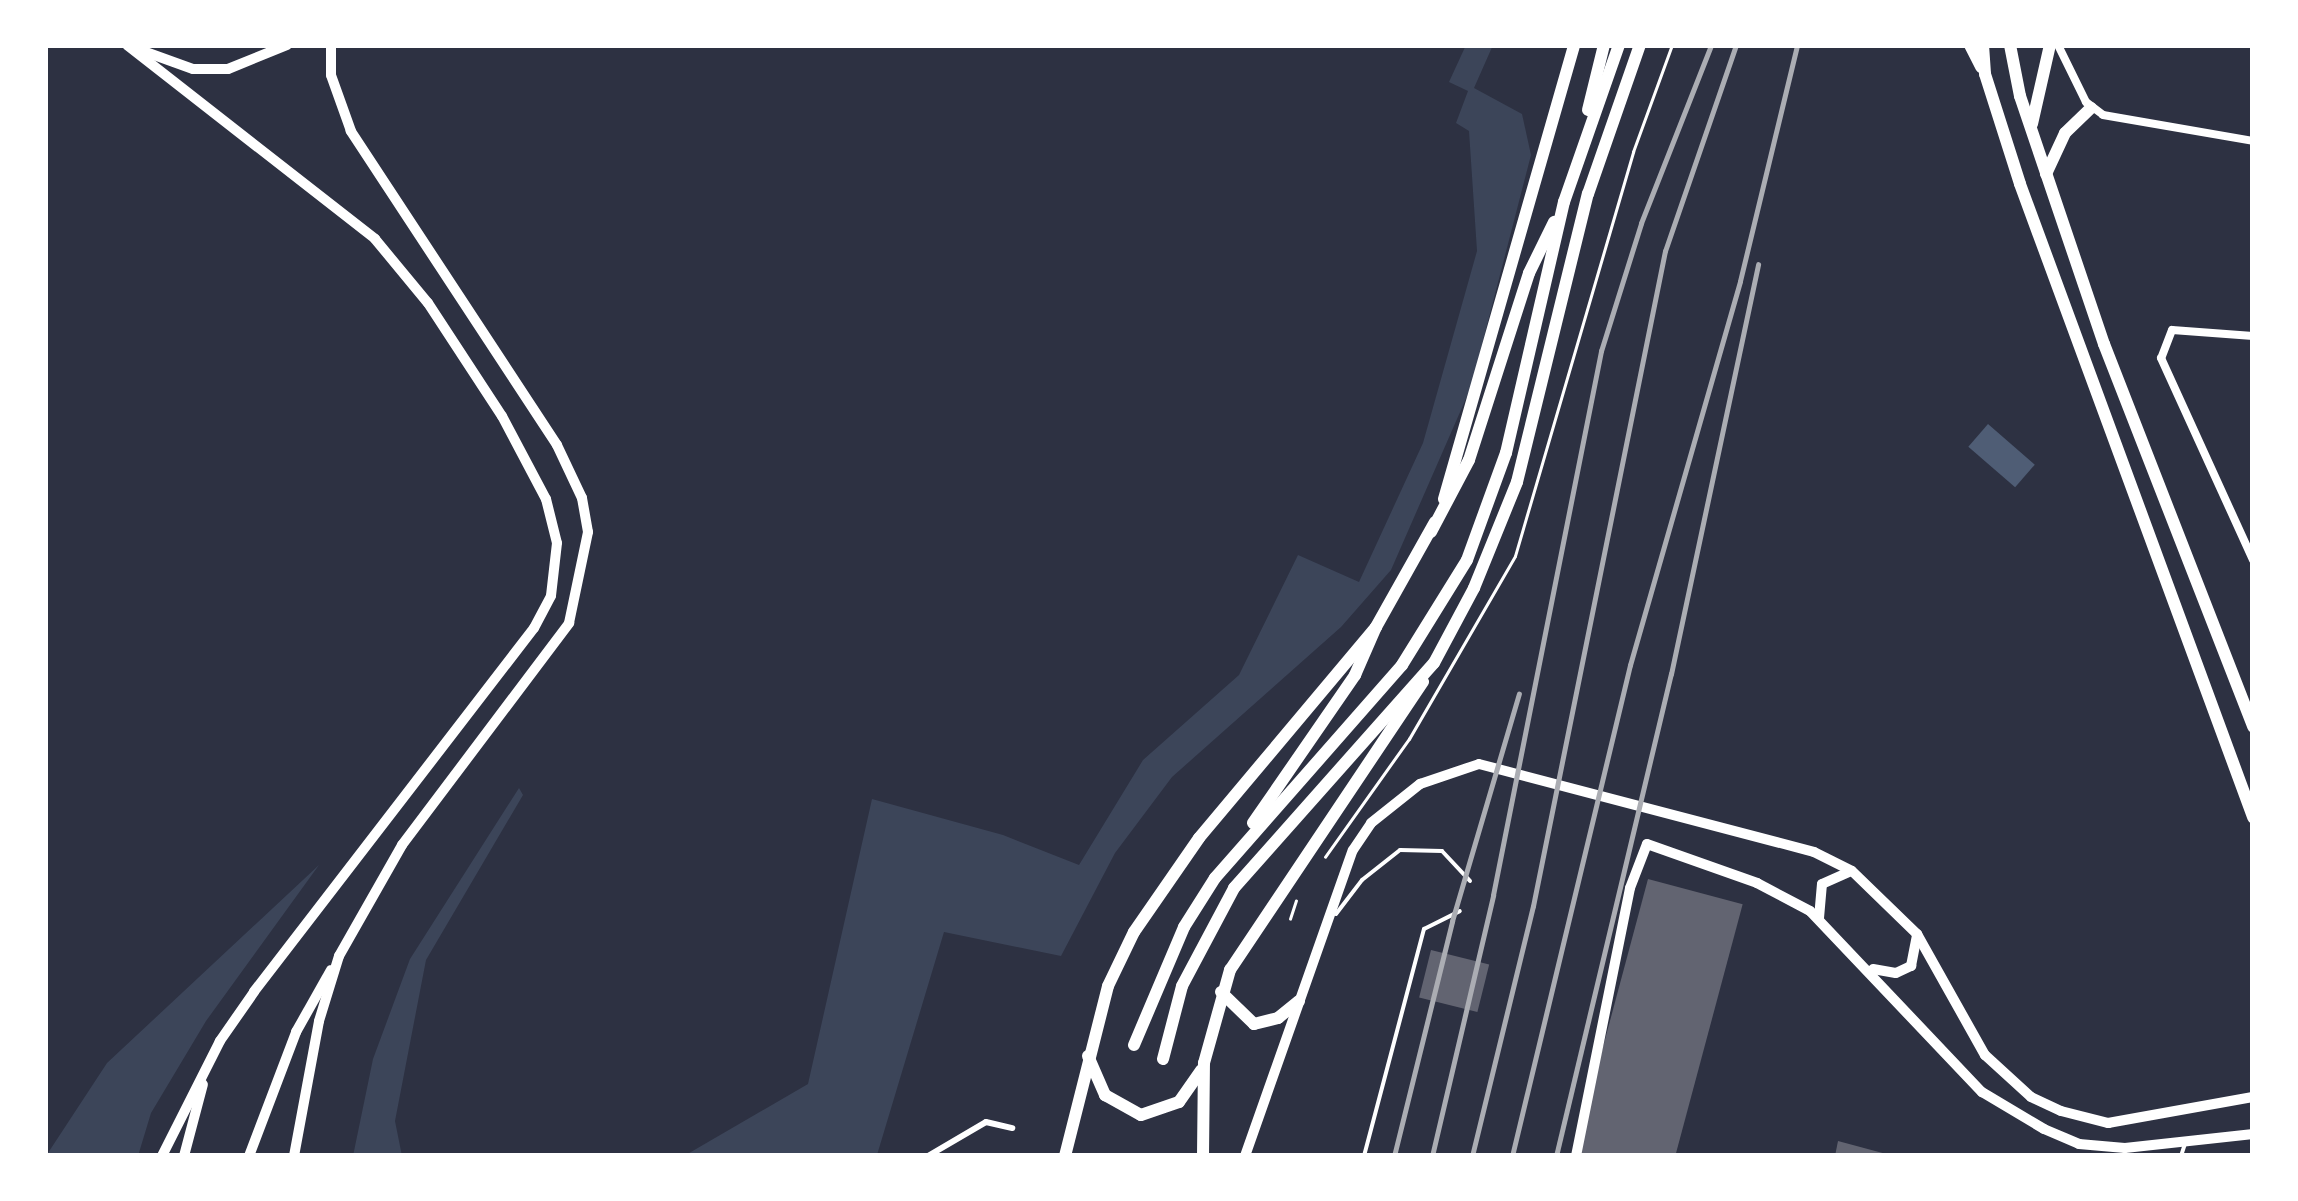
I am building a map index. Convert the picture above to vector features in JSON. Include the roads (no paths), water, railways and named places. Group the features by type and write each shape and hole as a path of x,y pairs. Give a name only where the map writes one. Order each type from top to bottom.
{"main road":[{"path":"1431,532 1482,381 1574,45"},
{"path":"1583,139 1604,45"},
{"path":"1234,852 1361,716 1424,635 1462,570 1498,484 1564,202 1619,45"},
{"path":"1203,1156 1204,1063 1221,992 1263,914 1434,663 1474,588 1517,482 1588,194 1640,45"},
{"path":"1970,45 1985,74 2253,817"},
{"path":"1983,45 1985,74"},
{"path":"2010,45 2031,127 2104,344 2253,728"},
{"path":"2031,127 2050,45"},
{"path":"2046,174 2065,133 2091,108"},
{"path":"1134,1044 1184,927 1354,675 1376,627 1469,460 1529,273 1564,202"},
{"path":"1066,1156 1088,1054 1108,986 1166,880 1376,627"},
{"path":"1163,1059 1182,986 1234,888 1434,663"},
{"path":"1221,992 1254,1024 1278,1018 1299,1000"},
{"path":"1088,1054 1105,1095 1141,1115 1179,1102 1204,1063"}],"street":[{"path":"128,45 193,69 228,69 287,45"},
{"path":"128,45 375,238 428,304 502,416 555,522 551,596 534,628 220,1041 162,1156"},
{"path":"248,1156 296,1032 402,845 568,622 588,532 582,498 556,445 350,131 330,76 331,45"},
{"path":"2058,45 2091,108 2114,118 2253,141"},
{"path":"2253,336 2188,327 2172,330 2162,346 2161,358 2253,560"},
{"path":"2240,531 2253,533"},
{"path":"1245,1156 1348,861 1372,823 1420,784 1464,766 1523,771 1814,852 1852,871 1917,934 1986,1055 2031,1096 2108,1123 2253,1098"},
{"path":"1576,1156 1630,888 1647,844 1757,883 1820,919 1869,967 1962,1073 2019,1116 2079,1144 2183,1150 2253,1134"},
{"path":"1820,919 1822,884 1852,871"},
{"path":"1869,967 1887,974 1910,966 1917,934"},
{"path":"294,1156 319,1021 340,956"},
{"path":"184,1156 188,1121 220,1041"},
{"path":"928,1156 986,1122 1012,1128"}],"lane":[{"path":"1318,939 1362,880 1400,850 1442,851 1470,881"},
{"path":"1364,1156 1424,929 1460,911"}],"railway":[{"path":"1432,1156 1493,895 1601,351 1641,223 1711,45"},
{"path":"1472,1156 1533,906 1665,251 1736,45"},
{"path":"1512,1156 1630,665 1740,281 1797,45"},
{"path":"1556,1156 1671,674 1758,264"},
{"path":"1394,1156 1452,921 1519,694"}]}
